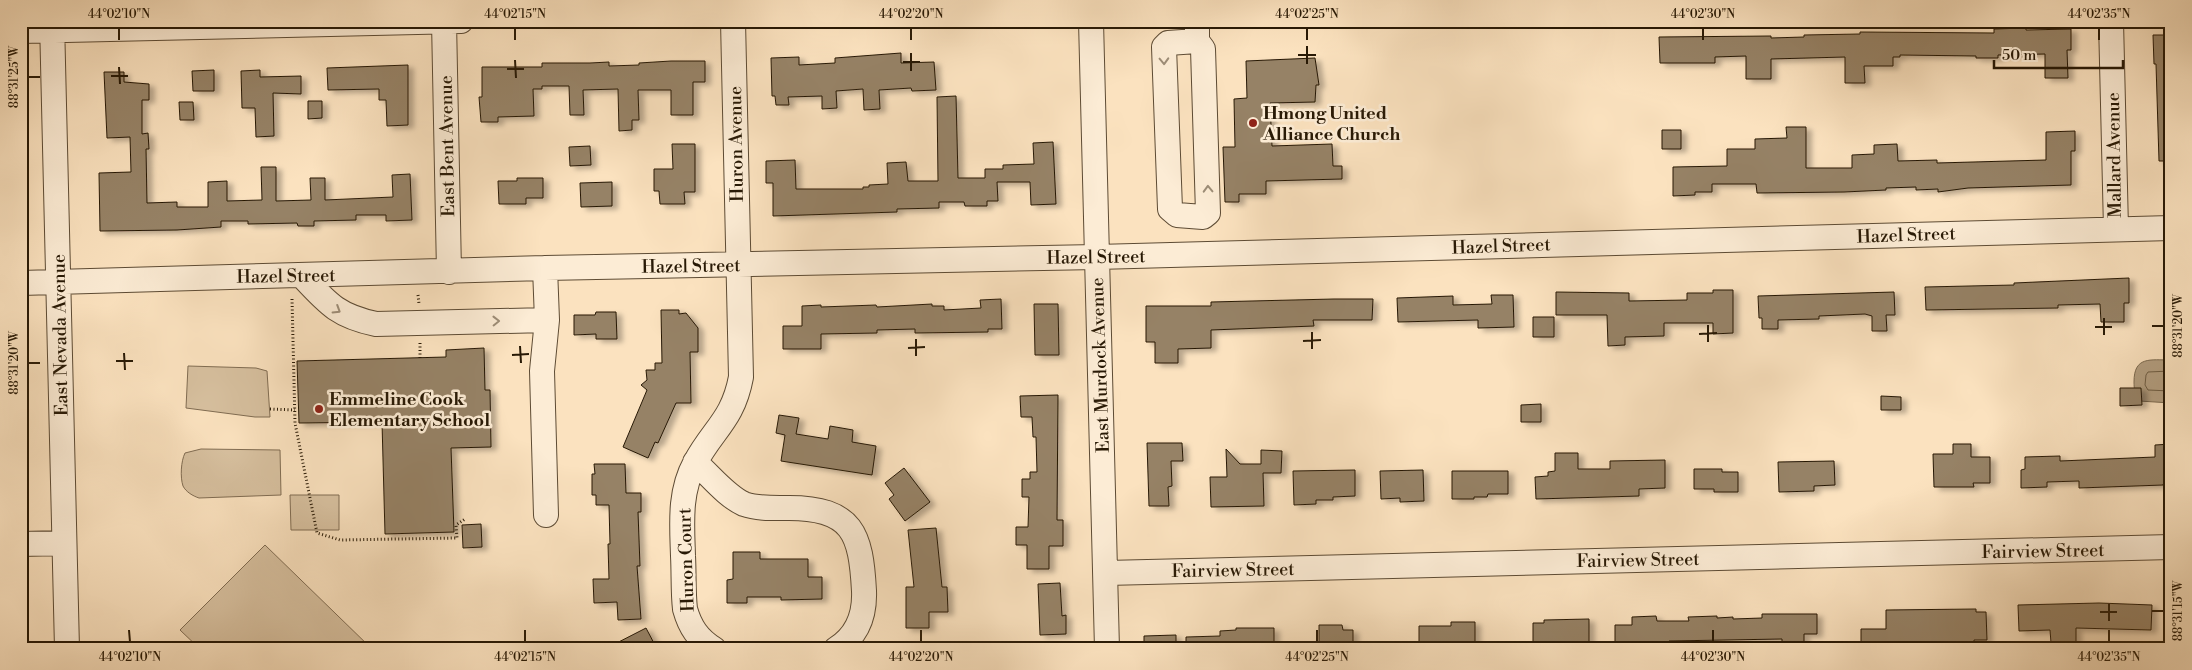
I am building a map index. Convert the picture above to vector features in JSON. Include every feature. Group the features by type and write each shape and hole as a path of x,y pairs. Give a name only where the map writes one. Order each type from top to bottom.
{"street":[{"name":"East Bent Avenue","path":"444,21 449,272"},
{"path":"21,31 52,26 461,21"},
{"name":"Huron Avenue","path":"733,21 738,266"},
{"name":"East Murdock Avenue","path":"1091,21 1108,649"},
{"name":"Mallard Avenue","path":"2111,21 2116,230"},
{"name":"East Nevada Avenue","path":"52,26 67,649"},
{"path":"1203,218 1177,215 1170,209 1164,47 1168,43 1197,31 1203,49 1208,204 1208,213 1203,218 1204,254"},
{"name":"Hazel Street","path":"21,283 545,268 738,266 2171,228"},
{"name":"Huron Court","path":"714,649 697,636 689,624 684,600 682,508 686,482 695,462 730,412 742,377 738,266"},
{"path":"545,268 547,320 542,371 546,515"},
{"path":"302,276 333,308 359,321 376,324 547,320"},
{"path":"695,462 732,496 743,503 756,507 824,510 848,525 861,552 865,603 858,627 852,636 836,649"},
{"path":"21,544 64,543"},
{"name":"Fairview Street","path":"1106,573 2171,547"}],"path":[{"path":"292,299 295,423 318,533 340,540 457,538 456,525 465,519"},
{"path":"270,409 295,410"}],"shaded area":[{"path":"188,366 256,368 267,371 270,417 255,417 186,408"},
{"path":"201,449 280,450 281,495 199,498 192,495 183,486 181,474 183,460 185,453"},
{"path":"290,495 339,495 339,530 291,530"},
{"path":"265,545 372,649 200,649 180,630"}],"water":[{"path":"2150,360 2171,360 2171,403 2139,401 2134,382 2137,368 2140,364"}],"building":[{"path":"2026,28 2026,30 2071,29 2071,50 2067,50 2068,78 2045,78 2045,54 1998,55 1998,58 1900,55 1900,57 1893,57 1893,66 1864,66 1865,83 1845,83 1845,57 1771,59 1771,79 1746,79 1746,56 1715,57 1715,63 1660,63 1659,37 1771,36 1771,38 1804,37 1804,35 1860,34 1860,32 1994,33 1994,29"},
{"path":"2153,35 2171,35 2171,161 2159,161 2156,64 2154,64"},
{"path":"901,53 901,63 934,62 936,90 912,91 911,88 879,90 880,109 864,110 863,89 836,91 837,108 822,109 822,96 788,97 789,105 776,105 775,96 772,96 771,58 799,57 799,65 835,63 835,58"},
{"name":"Hmong United Alliance Church","path":"1315,58 1319,85 1316,85 1315,102 1270,103 1272,146 1332,144 1333,166 1342,166 1342,179 1266,181 1266,194 1239,194 1239,202 1225,202 1223,147 1235,147 1234,99 1247,98 1246,61"},
{"path":"671,61 705,61 705,82 693,82 693,115 671,115 671,90 638,90 639,120 632,120 632,130 619,131 618,89 583,90 584,115 570,115 569,86 542,86 542,89 533,89 534,116 498,117 498,122 481,122 479,97 482,97 482,67 542,67 542,63 609,62 609,66"},
{"path":"408,65 408,125 387,126 386,100 379,100 379,89 328,90 327,68"},
{"path":"214,70 214,91 193,91 192,71"},
{"path":"260,70 260,77 301,76 301,94 273,93 274,136 256,137 255,108 242,108 241,71"},
{"path":"104,72 124,72 124,82 149,84 149,100 142,100 142,134 148,133 149,149 146,149 147,203 177,202 177,207 208,207 208,182 227,181 227,201 262,200 261,167 276,167 276,201 311,200 310,178 325,178 325,200 393,197 392,175 410,174 412,220 386,221 386,215 356,215 356,220 314,221 314,226 298,226 297,223 248,224 248,221 221,221 221,227 177,230 100,231 99,173 131,172 130,137 107,138"},
{"path":"956,96 958,178 985,178 985,169 1003,169 1003,165 1034,164 1033,143 1053,142 1056,204 1031,205 1030,182 997,182 998,201 987,201 987,206 965,206 964,202 939,202 939,208 897,209 897,212 773,216 773,183 766,183 766,161 795,160 796,189 863,189 863,187 869,187 869,185 888,184 887,163 906,162 908,181 938,181 937,97"},
{"path":"308,101 322,101 322,118 308,119"},
{"path":"179,102 193,102 194,120 180,120"},
{"path":"1786,127 1806,127 1806,168 1852,168 1852,155 1874,154 1874,145 1897,144 1898,161 1937,160 1937,163 2046,160 2046,132 2075,131 2075,151 2071,151 2071,185 1968,188 1938,192 1938,189 1916,190 1916,187 1844,192 1757,193 1756,184 1712,184 1712,192 1695,192 1695,195 1673,196 1673,167 1727,166 1727,149 1755,149 1755,139 1787,138"},
{"path":"1662,130 1681,130 1681,149 1662,149"},
{"path":"672,144 695,144 695,192 684,192 685,204 660,204 659,191 654,191 654,169 673,169"},
{"path":"590,146 591,165 570,166 569,147"},
{"path":"517,178 543,178 543,198 526,198 526,204 499,204 498,181 517,181"},
{"path":"612,182 612,206 581,207 580,183"},
{"path":"2129,278 2129,303 2124,303 2124,322 2101,322 2100,304 2058,305 2058,308 1926,310 1925,287 2014,285 2014,283"},
{"path":"1713,290 1733,290 1733,333 1713,334 1713,323 1664,323 1664,336 1625,337 1625,345 1608,346 1607,315 1556,315 1556,292 1629,293 1629,301 1687,300 1687,293 1713,293"},
{"path":"1894,292 1895,315 1886,315 1887,331 1872,331 1872,316 1865,314 1819,316 1819,319 1778,320 1778,329 1762,329 1762,318 1759,318 1758,296"},
{"path":"1491,295 1513,295 1514,327 1478,328 1478,320 1398,322 1397,298 1453,296 1453,305 1492,304"},
{"path":"1001,299 1002,329 988,329 988,332 915,333 915,329 877,330 877,333 821,334 821,349 783,349 783,326 802,326 802,306 876,305 877,307 932,304 932,306 944,306 944,310 981,308 980,300"},
{"path":"1373,299 1372,320 1313,320 1314,326 1211,330 1211,348 1178,349 1178,363 1155,363 1155,342 1146,342 1146,306 1211,306 1211,302"},
{"path":"1034,304 1058,304 1059,355 1035,355"},
{"path":"661,310 679,310 679,314 686,313 698,328 698,352 690,352 691,403 676,403 658,443 655,442 648,458 623,447 647,390 641,385 647,380 646,370 655,370 655,363 662,363"},
{"path":"596,312 616,312 617,339 596,339 596,334 574,335 574,315 595,315"},
{"path":"1533,317 1554,317 1554,337 1533,337"},
{"path":"484,348 485,390 490,390 491,447 451,448 454,532 385,534 382,422 299,423 297,361 446,357 446,350"},
{"path":"2120,388 2141,388 2142,405 2120,406"},
{"path":"1058,395 1057,520 1063,520 1063,546 1049,546 1049,569 1027,569 1027,545 1016,545 1016,527 1028,527 1029,497 1022,497 1022,479 1030,479 1030,472 1037,472 1036,437 1033,437 1032,417 1021,417 1020,396"},
{"path":"1881,396 1901,397 1901,410 1881,410"},
{"path":"1541,404 1541,422 1521,422 1521,405"},
{"path":"779,415 799,418 796,434 828,439 830,426 853,430 852,442 876,446 872,475 781,461 785,435 776,433"},
{"path":"1147,443 1182,443 1183,461 1171,461 1172,486 1168,487 1169,506 1149,506"},
{"path":"1953,444 1971,444 1971,457 1990,457 1990,483 1973,483 1974,487 1934,487 1933,454 1953,454"},
{"path":"2171,444 2171,482 2164,482 2163,485 2079,488 2079,481 2047,482 2047,487 2021,488 2021,470 2025,469 2025,457 2060,456 2060,461 2155,457 2155,445"},
{"path":"1226,449 1240,464 1261,464 1261,450 1282,451 1281,473 1263,473 1264,506 1211,507 1210,477 1227,477"},
{"path":"1555,453 1578,453 1578,469 1610,469 1610,461 1665,460 1665,488 1639,489 1639,496 1536,499 1535,477 1548,476 1548,472 1555,471"},
{"path":"1834,461 1835,485 1814,486 1814,491 1779,492 1778,462"},
{"path":"594,464 625,464 626,493 641,493 641,512 638,512 640,566 637,566 641,619 618,620 617,602 594,603 593,579 609,579 608,544 610,544 609,505 596,505 596,495 592,495 592,474 595,474"},
{"path":"904,468 930,502 905,521 889,499 894,495 885,483"},
{"path":"1694,469 1722,469 1722,472 1738,472 1738,492 1714,492 1714,489 1694,489"},
{"path":"1355,470 1355,496 1333,497 1333,500 1316,500 1316,504 1294,505 1293,471"},
{"path":"1423,470 1424,501 1400,502 1400,498 1381,499 1380,471"},
{"path":"1452,471 1508,471 1508,494 1488,494 1487,497 1474,497 1474,499 1452,499"},
{"path":"481,524 482,547 463,548 462,525"},
{"path":"936,528 942,587 947,587 948,612 929,612 929,628 906,628 906,587 914,587 908,530"},
{"path":"733,552 760,552 760,559 808,559 808,577 822,577 822,599 781,600 781,597 747,597 747,603 727,603 727,580 733,579"},
{"path":"1060,583 1062,616 1066,615 1066,634 1040,635 1038,584"},
{"path":"2099,603 2152,605 2151,630 2076,628 2076,642 2051,643 2050,630 2019,631 2018,605"},
{"path":"1976,609 1976,612 1986,612 1987,640 1974,640 1974,649 1948,649 1948,643 1914,643 1914,649 1861,649 1861,629 1886,629 1886,610"},
{"path":"1762,614 1817,614 1817,634 1804,634 1804,647 1782,647 1782,639 1669,641 1669,645 1615,646 1615,625 1632,625 1632,617 1656,616 1657,621 1689,621 1688,617 1762,618"},
{"path":"1589,619 1589,646 1571,646 1571,649 1533,649 1533,623 1544,623 1544,620"},
{"path":"1451,622 1475,622 1475,649 1419,649 1419,626 1451,626"},
{"path":"1319,625 1342,625 1343,630 1353,630 1353,649 1319,649"},
{"path":"646,628 657,649 605,649"},
{"path":"1236,628 1274,628 1274,649 1186,649 1186,637 1220,636 1220,631 1236,630"},
{"path":"1176,635 1176,649 1144,649 1144,636"}],"place":[{"name":"Hmong United Alliance Church","path":"1253,123"},
{"name":"Emmeline Cook Elementary School","path":"319,409"}]}
